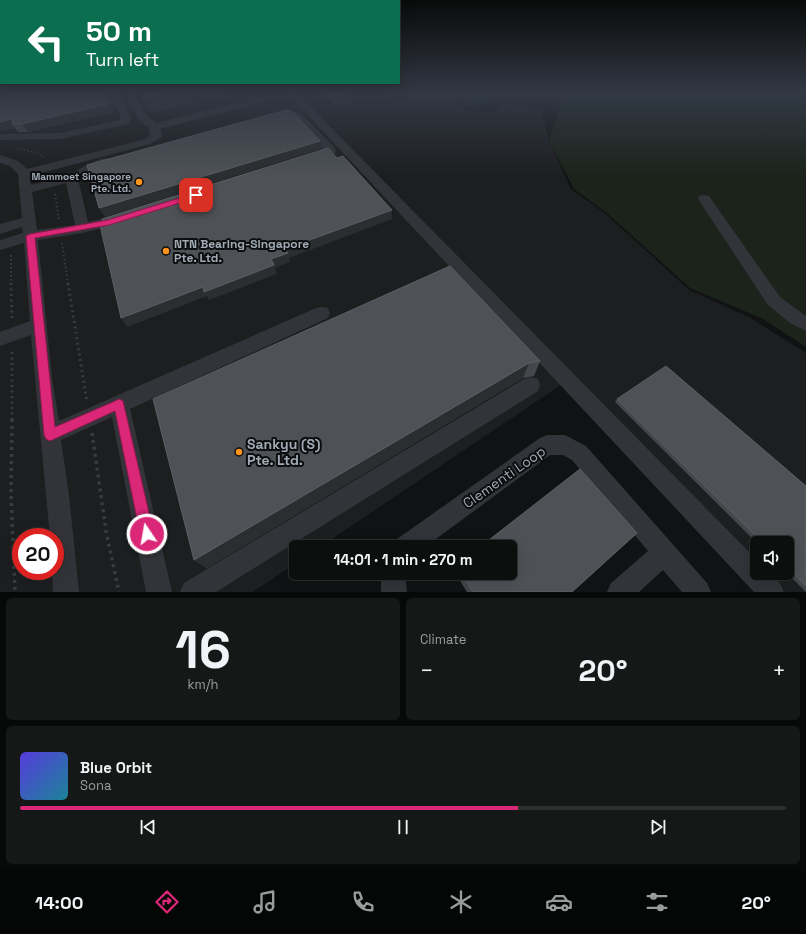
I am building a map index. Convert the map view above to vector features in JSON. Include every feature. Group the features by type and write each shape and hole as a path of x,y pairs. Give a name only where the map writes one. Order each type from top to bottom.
{"street":[{"path":"1,144 19,137 60,136 125,121"},
{"path":"24,174 146,142 156,137 154,127 145,121"},
{"path":"154,127 179,121"},
{"path":"301,121 330,149 330,152 326,154 304,161"},
{"path":"319,121 771,592"},
{"path":"25,190 71,178 94,166 161,148"},
{"path":"0,158 22,168 24,174 50,435 58,495 66,592"},
{"path":"71,178 82,228"},
{"path":"704,199 774,301 806,324"},
{"path":"5,244 30,236 82,228 132,215"},
{"path":"0,229 29,220"},
{"path":"50,435 322,313"},
{"path":"6,336 39,325"},
{"path":"193,592 531,385"},
{"path":"119,404 159,592"},
{"name":"Clementi Loop","path":"414,540 547,446 565,446 579,453 698,592"},
{"path":"620,592 664,553"},
{"path":"393,580 394,592"}],"path":[{"path":"1,144 37,153 46,158 51,167"},
{"path":"53,182 90,417 106,531 119,592"},
{"path":"5,244 6,336 15,592"}],"shaded area":[{"path":"0,121 544,121 549,141 571,189 606,214 689,290 749,317 806,353 806,592 758,592 561,385 330,540 289,540 289,568 253,592 0,592"},
{"path":"555,121 806,121 806,347 763,319 690,288 608,214 574,189 549,141"}],"building":[{"path":"12,121 37,121 22,124 12,124"},
{"path":"248,121 301,121 320,141 99,208 87,165"},
{"path":"328,148 337,158 343,156 392,210 285,249 288,253 271,259 274,265 204,292 203,287 121,318 100,225 103,224 102,219"},
{"path":"450,266 540,361 529,363 194,560 153,399"},
{"path":"666,366 806,486 806,586 794,574 794,536 756,536 617,399"},
{"path":"580,469 637,533 572,592 473,592 465,580 517,580 517,540 489,540"}],"place":[{"name":"Mammoet Singapore Pte. Ltd.","path":"139,182"},
{"name":"NTN Bearing-Singapore Pte. Ltd.","path":"166,251"},
{"name":"Sankyu (S) Pte. Ltd.","path":"239,452"}],"route":[{"path":"147,534 119,404 50,435 43,378 30,236 109,222 196,195"}]}
